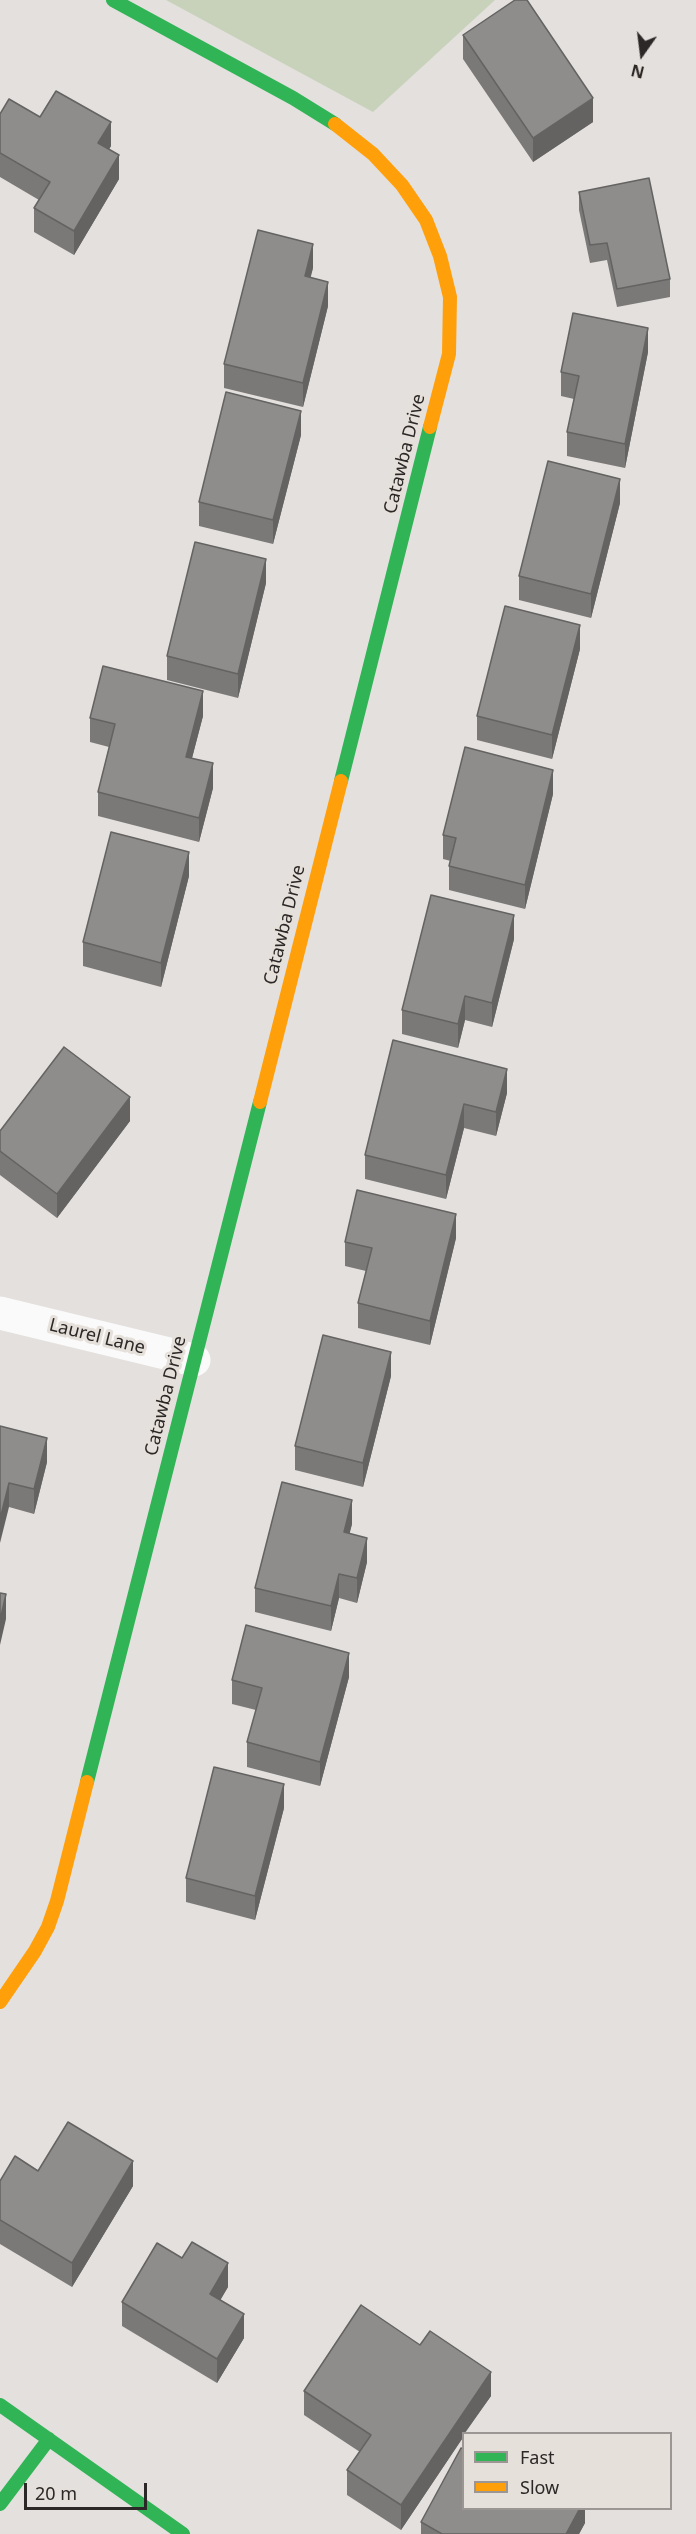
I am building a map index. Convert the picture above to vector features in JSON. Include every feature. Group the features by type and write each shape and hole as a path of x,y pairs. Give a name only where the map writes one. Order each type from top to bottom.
{"street":[{"name":"Catawba Drive","path":"0,2002 35,1951 48,1927 57,1901 449,354 450,297 440,256 426,220 402,185 373,154 346,131 293,98 112,0"},
{"name":"Laurel Lane","path":"0,1313 194,1360"},
{"path":"0,2405 183,2534"},
{"path":"0,2504 49,2439"}],"green space":[{"path":"166,0 495,0 373,112"}],"building":[{"path":"515,0 527,0 593,98 533,138 463,35"},
{"path":"56,91 111,122 98,143 119,155 74,231 34,208 50,182 0,153 0,114 9,99 40,117"},
{"path":"649,178 670,279 617,289 607,243 590,245 579,192"},
{"path":"258,230 313,244 305,276 328,282 303,383 224,364"},
{"path":"573,313 648,328 625,444 567,432 579,376 561,372"},
{"path":"226,392 301,411 273,520 199,502"},
{"path":"548,461 620,479 591,594 519,576"},
{"path":"195,542 266,559 238,674 167,656"},
{"path":"505,606 580,625 552,735 477,716"},
{"path":"103,666 203,691 186,757 213,763 199,818 98,792 115,724 90,718"},
{"path":"465,747 553,770 525,885 449,866 456,838 443,835"},
{"path":"111,832 189,852 161,963 83,942"},
{"path":"431,895 514,915 492,1003 465,996 458,1024 402,1010"},
{"path":"393,1040 507,1069 496,1112 464,1104 446,1175 365,1155"},
{"path":"64,1047 130,1097 57,1194 0,1151 0,1131"},
{"path":"357,1190 456,1214 430,1321 358,1303 372,1248 345,1242"},
{"path":"323,1335 391,1352 363,1463 295,1446"},
{"path":"0,1426 47,1438 34,1489 9,1483 0,1519"},
{"path":"282,1482 352,1500 344,1532 367,1538 357,1578 339,1574 331,1606 255,1588"},
{"path":"0,1593 6,1594 0,1620"},
{"path":"246,1625 349,1653 320,1762 247,1742 262,1688 232,1680"},
{"path":"214,1767 284,1784 255,1896 186,1878"},
{"path":"68,2122 133,2161 72,2263 0,2220 0,2181 15,2156 38,2171"},
{"path":"192,2242 228,2263 210,2294 244,2314 217,2359 122,2302 157,2243 182,2258"},
{"path":"361,2305 420,2345 430,2331 491,2372 401,2505 347,2470 371,2435 304,2391"},
{"path":"461,2448 462,2510 579,2510 566,2534 442,2534 421,2522"}],"traffic: fast":[{"path":"113,0 293,98 335,124"},
{"path":"341,781 430,427"},
{"path":"87,1782 260,1102"},
{"path":"0,2405 183,2534"},
{"path":"0,2504 49,2439"}],"traffic: slow":[{"path":"335,124 373,154 402,185 426,220 440,256 450,297 449,354 430,427"},
{"path":"260,1102 341,781"},
{"path":"0,2002 35,1951 48,1927 57,1901 87,1782"}]}
